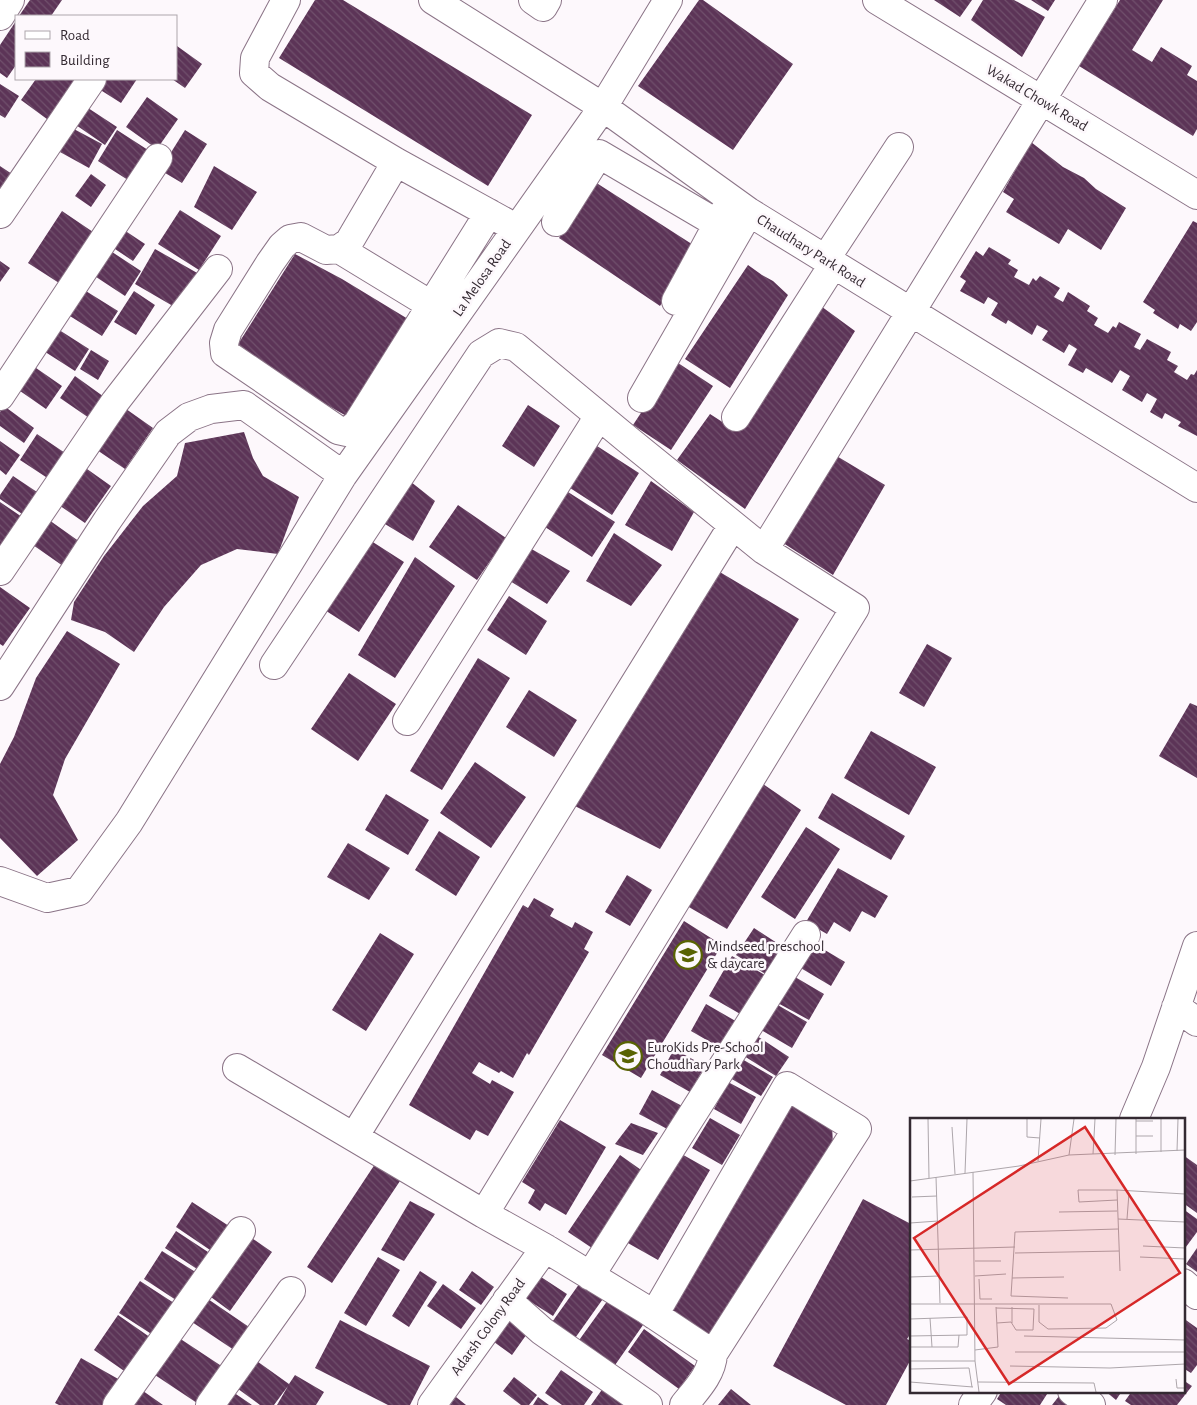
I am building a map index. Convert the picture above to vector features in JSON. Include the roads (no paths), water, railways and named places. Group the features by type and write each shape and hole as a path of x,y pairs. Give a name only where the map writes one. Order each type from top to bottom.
{"street":[{"path":"0,16 10,0"},
{"path":"286,0 255,58 254,73 270,87 396,162 517,228"},
{"name":"Chaudhary Park Road","path":"434,0 603,107 740,206 1197,488"},
{"path":"533,0 543,7 548,0"},
{"name":"La Melosa Road","path":"0,881 47,898 79,891 129,822 343,475 603,107 668,0"},
{"path":"764,550 1103,0"},
{"name":"Wakad Chowk Road","path":"881,1 1197,195"},
{"path":"0,214 91,80"},
{"path":"736,417 899,147"},
{"path":"556,222 599,154 718,224"},
{"path":"0,396 158,158"},
{"path":"396,162 349,242 339,249 326,250 301,237 290,239 282,246 228,330 224,343 225,353 338,430 348,432 357,424 489,213"},
{"path":"676,301 718,224 740,206"},
{"path":"642,398 740,206"},
{"path":"339,249 431,305"},
{"path":"0,571 115,402 218,269"},
{"path":"274,665 482,354 499,342 516,347 764,550 855,608 484,1214"},
{"path":"0,686 107,521 168,433 190,417 211,409 244,404 343,475"},
{"path":"407,721 598,416"},
{"path":"354,1137 733,524"},
{"path":"590,1276 806,934"},
{"path":"1134,1118 1156,1067 1187,1015 1197,946"},
{"path":"237,1068 545,1248 654,1314 714,1354"},
{"path":"654,1314 787,1086 858,1129 714,1354 713,1364 700,1385 684,1405"},
{"path":"117,1405 241,1231"},
{"name":"Adarsh Colony Road","path":"432,1405 545,1248"},
{"path":"1184,1284 1197,1295"},
{"path":"210,1405 291,1291"},
{"path":"508,1300 542,1330 648,1405"},
{"path":"974,1405 982,1392"},
{"path":"1073,1392 1090,1405"}],"place":[{"name":"Mindseed preschool & daycare","path":"688,955"},
{"name":"EuroKids Pre-School Choudhary Park","path":"628,1056"}]}
